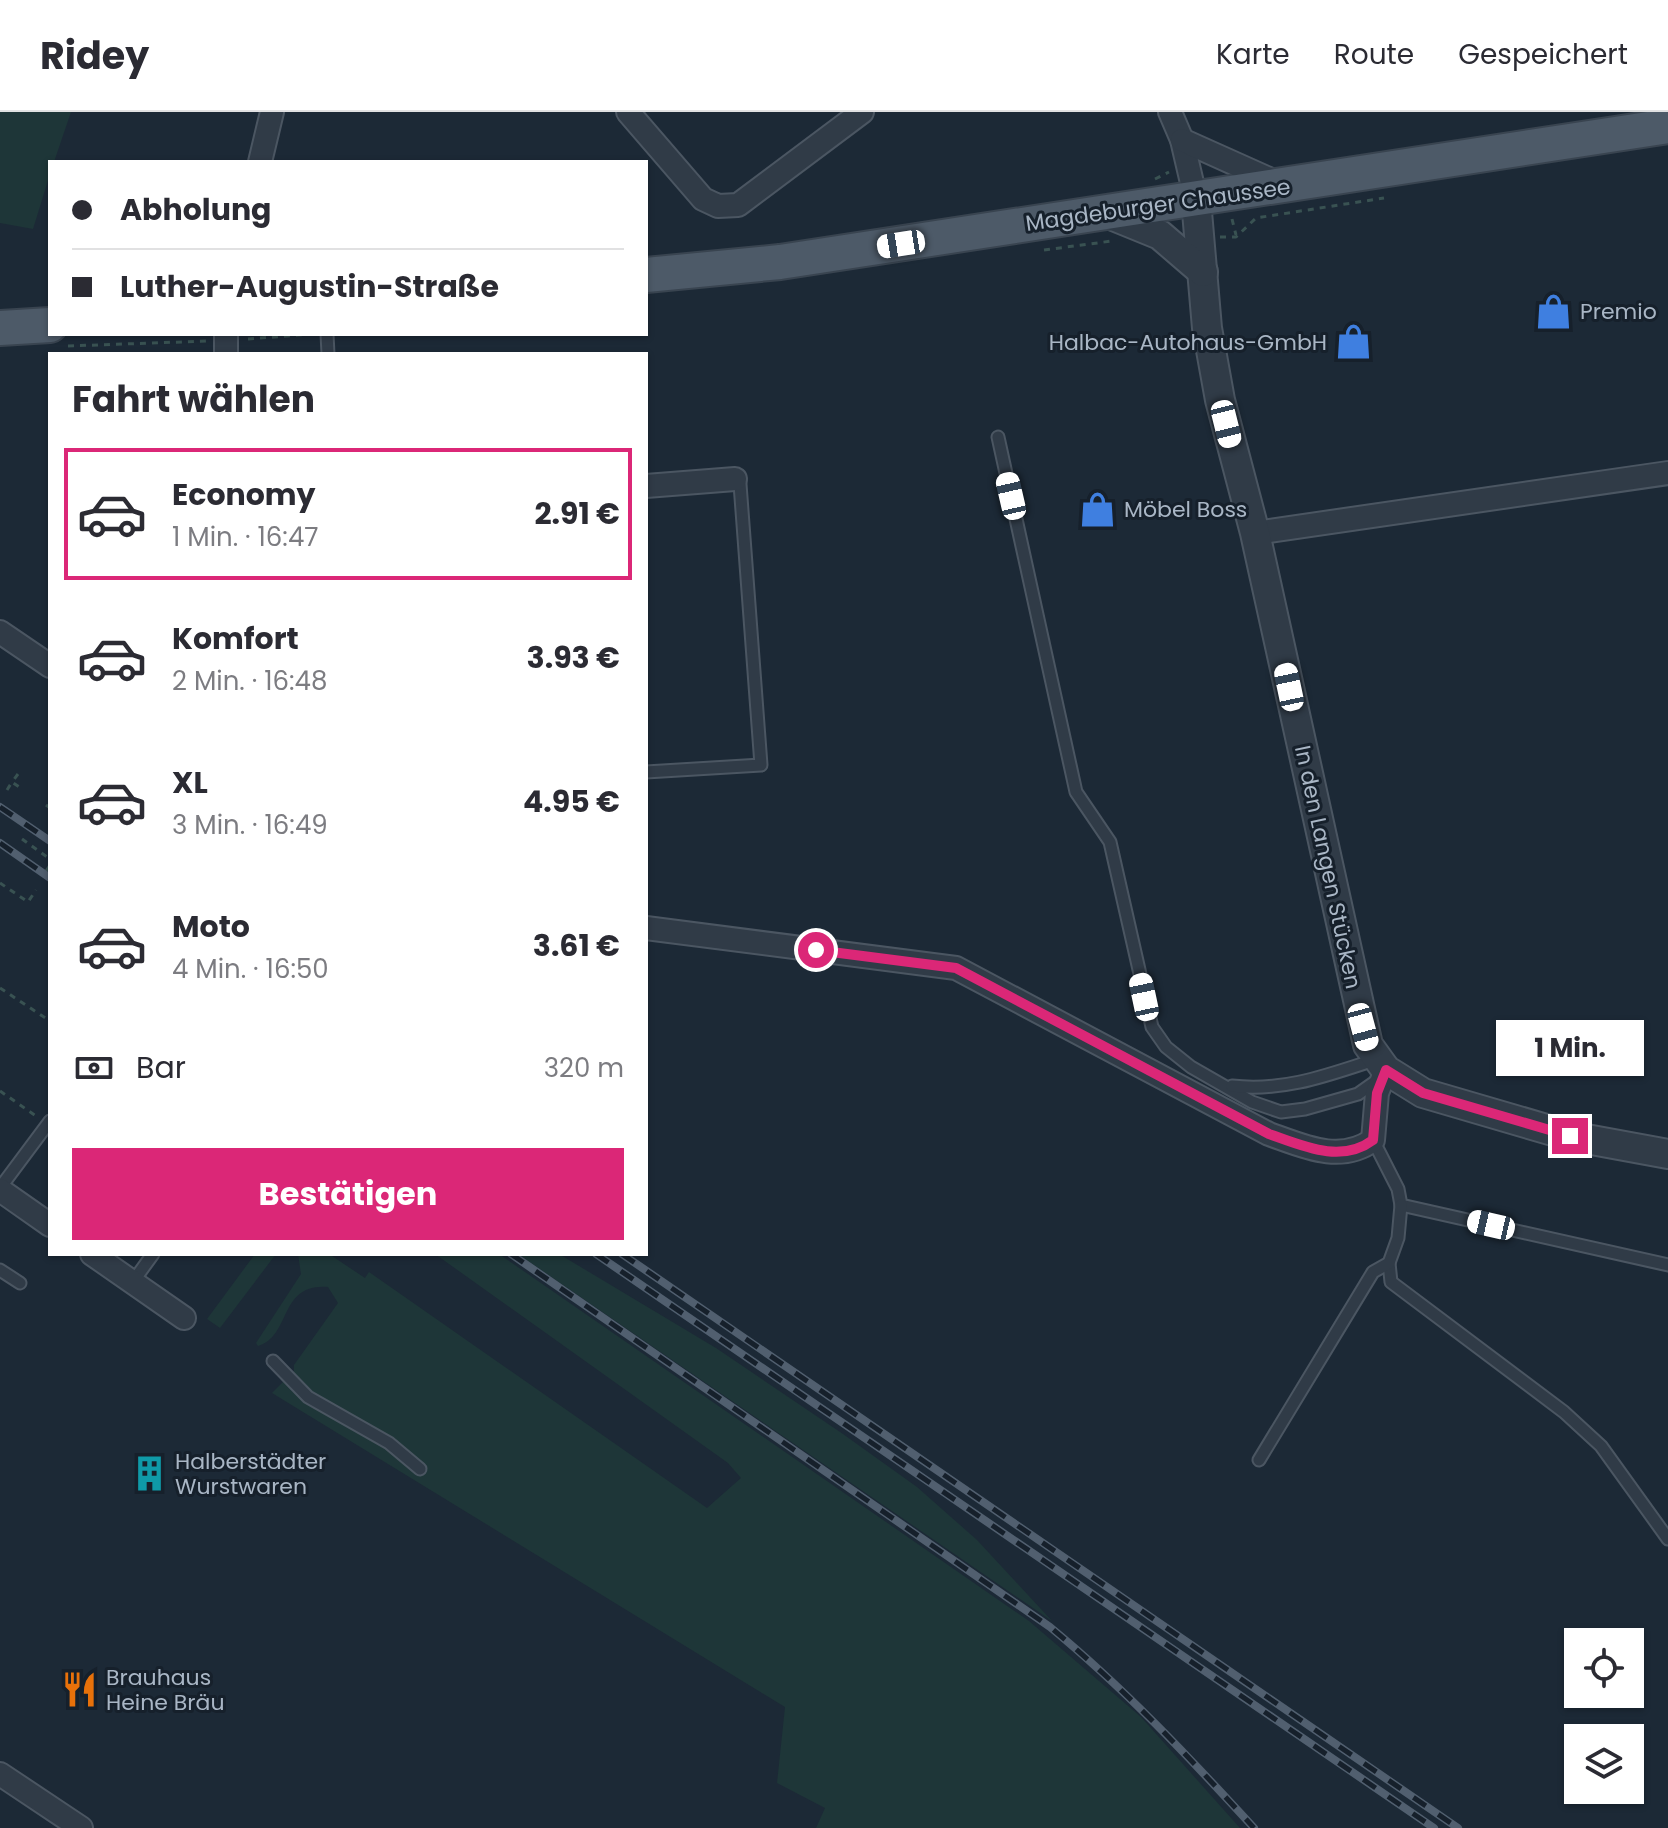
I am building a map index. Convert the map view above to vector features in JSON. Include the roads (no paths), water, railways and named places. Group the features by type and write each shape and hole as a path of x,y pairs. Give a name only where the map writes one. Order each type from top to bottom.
{"main road":[{"name":"Magdeburger Chaussee","path":"648,275 780,262 1668,126"},
{"path":"0,328 48,334"}],"street":[{"path":"260,160 272,112"},
{"path":"628,112 703,199 718,206 738,205 862,112"},
{"path":"1170,112 1182,140 1196,200"},
{"path":"1182,140 1284,187"},
{"name":"In den Langen Stücken","path":"1196,200 1207,328 1220,400 1255,533 1363,1027 1381,1065"},
{"path":"1106,213 1160,235 1203,272"},
{"path":"1255,533 1668,473"},
{"path":"648,486 735,479"},
{"path":"0,632 48,665"},
{"path":"648,928 956,968 1269,1134 1308,1148 1337,1153 1360,1150 1373,1140 1381,1065"},
{"path":"1381,1065 1407,1087 1462,1106 1570,1136 1668,1154"},
{"path":"0,1189 48,1224"},
{"path":"95,1256 184,1318"},
{"path":"0,1774 81,1828"}],"lane":[{"path":"998,437 1076,792 1110,842 1152,1027 1166,1047 1191,1067 1252,1102 1281,1112 1305,1109 1358,1094 1381,1065"},
{"path":"648,772 761,765 740,484 735,479"},
{"path":"1228,1086 1267,1090 1381,1065"},
{"path":"0,1189 48,1124"},
{"path":"1373,1140 1398,1189 1401,1205 1398,1238 1389,1263 1391,1282 1564,1412 1601,1446 1668,1539"},
{"path":"1401,1205 1668,1265"},
{"path":"132,1283 152,1256"},
{"path":"1259,1460 1373,1272 1389,1263"},
{"path":"0,1270 20,1283"},
{"path":"273,1361 308,1397 389,1443 420,1469"}],"railway":[{"path":"0,807 48,840"},
{"path":"0,843 48,877"},
{"path":"514,1256 1050,1627 1155,1724 1254,1828"},
{"path":"599,1256 1434,1828"},
{"path":"625,1256 1458,1828"}],"place":[{"name":"Premio","path":"1554,311"},
{"name":"Halbac-Autohaus-GmbH","path":"1353,342"},
{"name":"Möbel Boss","path":"1098,509"},
{"name":"Halberstädter Wurstwaren","path":"149,1474"},
{"name":"Brauhaus Heine Bräu","path":"80,1690"}]}
